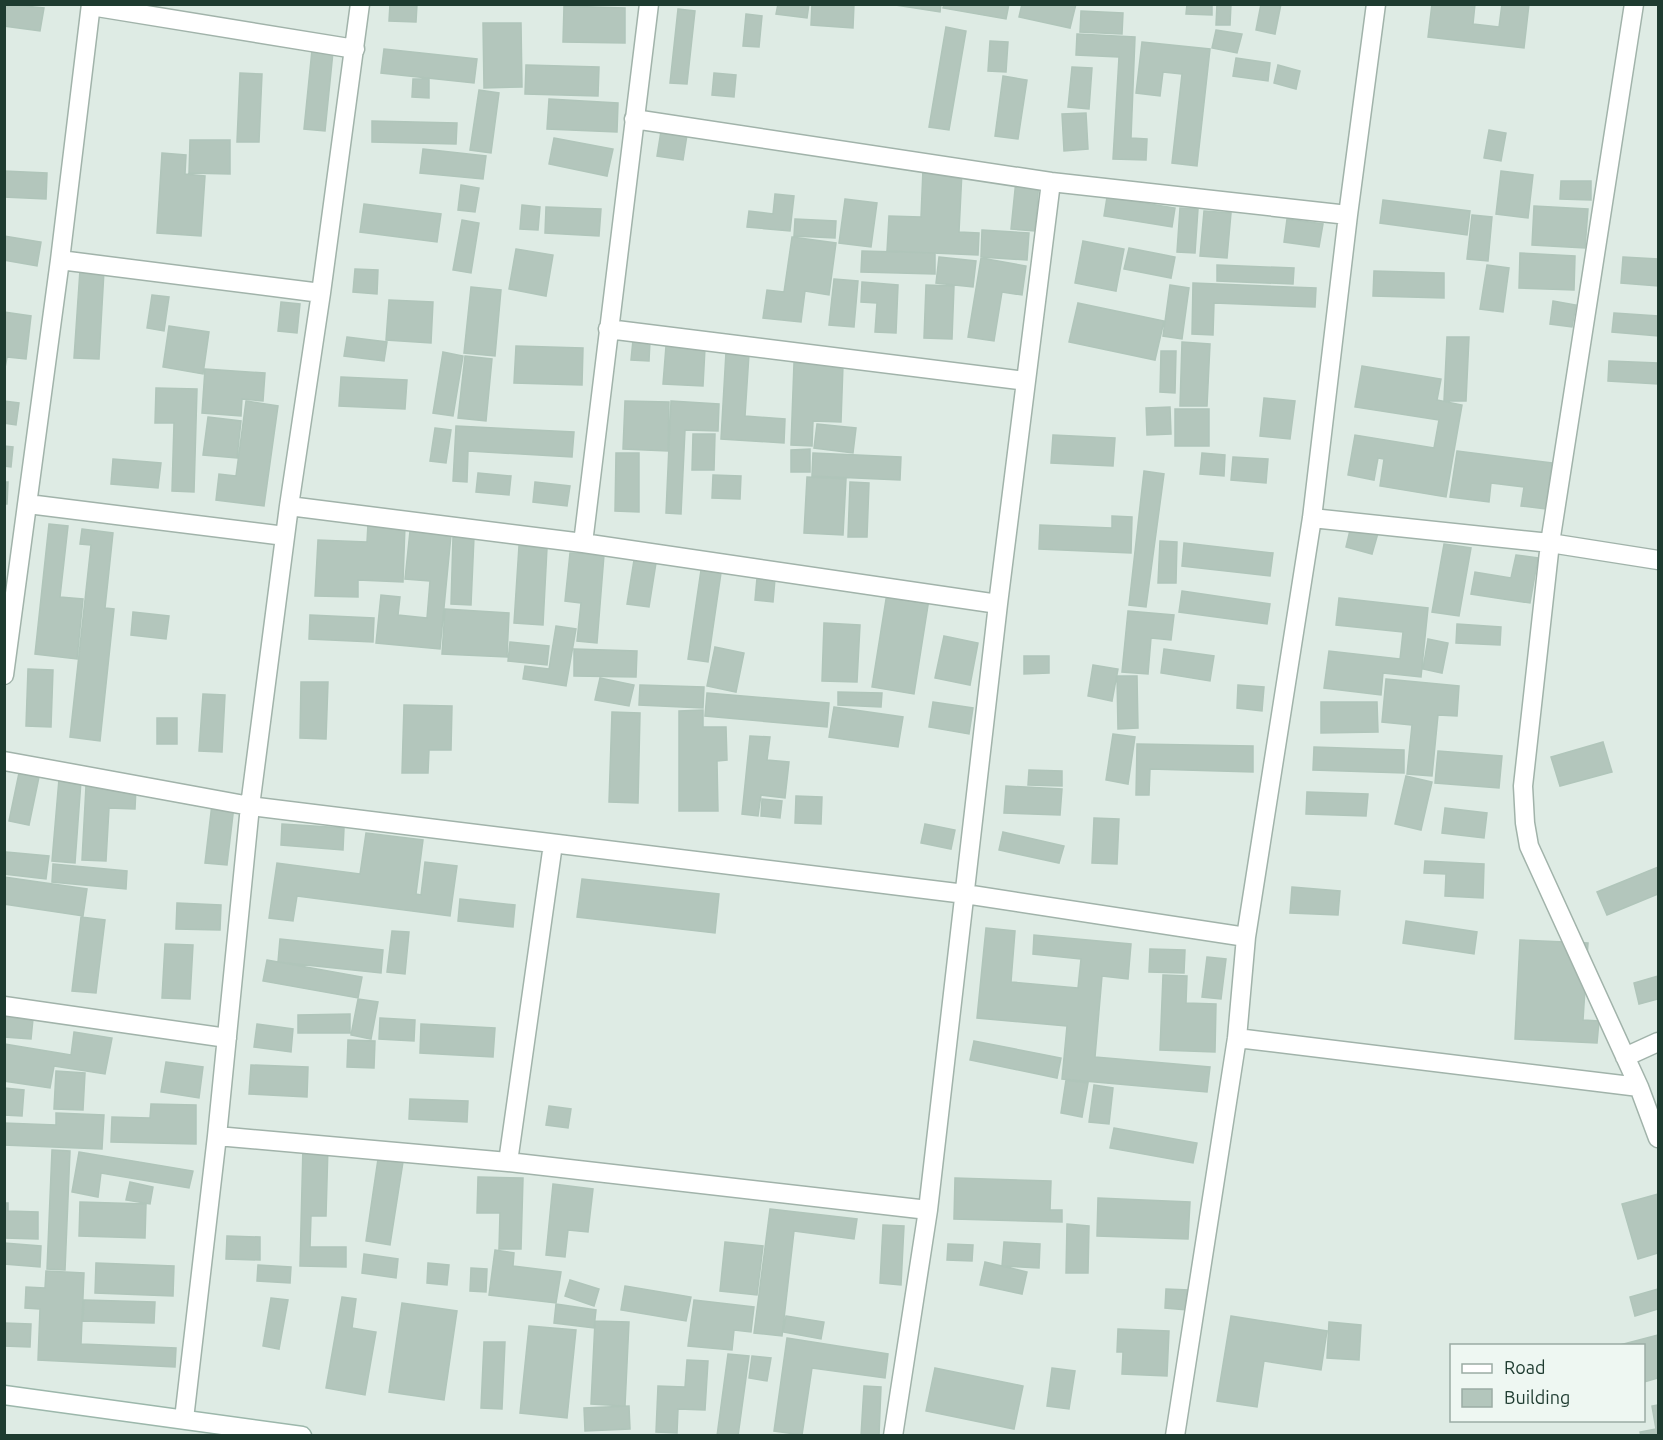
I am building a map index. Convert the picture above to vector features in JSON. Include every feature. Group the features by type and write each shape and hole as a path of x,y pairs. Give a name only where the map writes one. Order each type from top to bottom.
{"street":[{"path":"184,1419 217,1136 250,806 289,506 321,294 360,4"},
{"path":"583,543 649,4"},
{"path":"1175,1436 1237,1038 1246,937 1312,518 1376,4"},
{"path":"1634,4 1550,543 1523,786 1524,823 1529,846 1639,1087 1659,1138"},
{"path":"4,675 13,539 28,504 91,5 355,49"},
{"path":"634,119 1052,182 1348,215"},
{"path":"893,1436 928,1210 998,604 1052,182"},
{"path":"60,260 321,294"},
{"path":"608,329 1026,381"},
{"path":"28,504 285,536"},
{"path":"289,506 583,543 998,604"},
{"path":"1312,518 1550,543 1659,560"},
{"path":"4,762 250,806 965,894 1246,937"},
{"path":"508,1162 553,844"},
{"path":"4,1006 227,1038"},
{"path":"1237,1038 1639,1087"},
{"path":"1625,1056 1659,1042"},
{"path":"217,1136 508,1162 928,1210"},
{"path":"4,1395 184,1419 219,1430 302,1436"}],"building":[{"path":"4,4 44,8 40,31 4,26"},
{"path":"390,4 417,4 416,22 389,21"},
{"path":"778,4 809,4 807,18 776,14"},
{"path":"812,4 854,4 853,28 811,25"},
{"path":"889,4 941,4 940,12"},
{"path":"944,4 1009,4 1006,19 943,8"},
{"path":"1022,4 1076,4 1070,28 1019,17"},
{"path":"1187,4 1212,4 1212,15 1186,14"},
{"path":"1217,4 1231,4 1230,25 1216,25"},
{"path":"1261,4 1281,4 1275,34 1256,30"},
{"path":"1432,4 1475,4 1473,24 1499,27 1502,4 1529,4 1524,48 1428,37"},
{"path":"564,6 625,8 625,43 563,42"},
{"path":"678,9 695,11 687,84 670,83"},
{"path":"1081,11 1123,13 1122,34 1080,32"},
{"path":"746,14 762,16 759,47 743,46"},
{"path":"483,23 521,23 522,87 484,88"},
{"path":"946,27 966,31 949,130 929,127"},
{"path":"1216,30 1242,34 1237,53 1212,48"},
{"path":"1077,34 1135,37 1131,138 1147,139 1146,160 1113,159 1119,57 1076,55"},
{"path":"990,41 1008,42 1006,72 988,71"},
{"path":"1142,42 1210,49 1197,166 1172,163 1182,74 1163,72 1160,96 1136,93"},
{"path":"384,49 477,59 474,83 381,73"},
{"path":"312,50 333,52 325,131 304,129"},
{"path":"1236,58 1270,63 1268,81 1233,76"},
{"path":"526,65 599,67 598,96 525,94"},
{"path":"1278,65 1300,71 1296,89 1274,83"},
{"path":"1072,67 1092,68 1089,109 1068,107"},
{"path":"240,73 262,74 259,142 237,142"},
{"path":"714,73 736,75 734,97 712,95"},
{"path":"1003,76 1027,80 1018,139 995,136"},
{"path":"413,79 429,79 429,98 412,97"},
{"path":"479,90 499,93 491,153 470,150"},
{"path":"549,99 618,103 617,132 547,129"},
{"path":"1086,113 1088,149 1064,151 1062,114"},
{"path":"372,121 457,123 456,144 372,142"},
{"path":"1489,130 1506,133 1501,161 1484,158"},
{"path":"661,131 687,135 683,160 657,156"},
{"path":"554,138 613,149 607,176 549,164"},
{"path":"190,140 230,140 230,174 189,173"},
{"path":"423,149 486,156 483,179 420,173"},
{"path":"162,153 186,155 185,174 205,176 201,236 157,233"},
{"path":"923,169 962,171 959,232 979,233 978,255 887,251 889,216 921,217"},
{"path":"4,171 47,173 46,199 4,197"},
{"path":"1501,171 1533,175 1528,218 1496,214"},
{"path":"1016,180 1039,182 1035,231 1011,229"},
{"path":"1561,181 1591,181 1591,200 1560,199"},
{"path":"461,185 479,188 475,212 458,210"},
{"path":"775,194 794,196 790,231 747,227 749,211 773,214"},
{"path":"1107,197 1175,208 1172,227 1104,216"},
{"path":"845,199 877,203 871,247 839,243"},
{"path":"1383,200 1470,211 1467,235 1380,223"},
{"path":"364,204 441,214 437,242 360,232"},
{"path":"522,205 540,207 538,230 520,229"},
{"path":"1534,206 1588,209 1585,248 1532,245"},
{"path":"546,207 601,209 599,236 545,233"},
{"path":"1180,208 1198,209 1195,253 1177,252"},
{"path":"1204,211 1231,213 1227,258 1200,256"},
{"path":"1472,215 1492,217 1488,261 1467,259"},
{"path":"795,219 836,221 835,238 794,236"},
{"path":"1287,219 1323,224 1319,247 1284,242"},
{"path":"462,220 479,223 471,273 453,270"},
{"path":"982,230 1029,233 1027,260 981,257"},
{"path":"4,236 41,242 37,266 4,260"},
{"path":"792,237 836,243 829,295 805,291 801,322 763,318 767,290 784,292"},
{"path":"1083,241 1124,249 1116,291 1075,283"},
{"path":"1129,248 1175,257 1171,278 1124,269"},
{"path":"516,249 553,255 546,296 509,289"},
{"path":"862,251 935,253 935,274 861,272"},
{"path":"1520,253 1575,256 1574,290 1519,288"},
{"path":"939,257 976,261 973,287 936,283"},
{"path":"1623,257 1658,259 1658,286 1621,283"},
{"path":"981,258 1026,266 1022,295 1002,292 994,341 968,337"},
{"path":"1217,265 1294,268 1293,284 1217,281"},
{"path":"1487,265 1509,268 1503,312 1480,309"},
{"path":"355,269 378,270 377,294 353,292"},
{"path":"80,270 104,271 99,359 74,358"},
{"path":"1374,271 1444,273 1444,298 1373,296"},
{"path":"834,279 858,281 854,327 829,325"},
{"path":"862,282 898,285 896,333 875,332 877,303 861,302"},
{"path":"1193,283 1316,288 1315,307 1214,303 1213,335 1192,334"},
{"path":"926,285 954,286 952,339 924,338"},
{"path":"1170,285 1189,288 1182,339 1163,336"},
{"path":"471,287 501,290 495,356 464,353"},
{"path":"152,295 169,297 164,331 147,328"},
{"path":"389,300 433,302 431,343 386,340"},
{"path":"1553,301 1576,305 1572,327 1550,324"},
{"path":"281,302 300,304 297,333 278,331"},
{"path":"1078,303 1164,321 1155,360 1069,342"},
{"path":"4,312 31,316 26,359 7,357 4,373"},
{"path":"1614,313 1658,316 1658,336 1612,332"},
{"path":"169,326 209,332 203,374 163,367"},
{"path":"347,337 387,342 384,361 344,356"},
{"path":"1447,337 1469,337 1466,401 1444,401"},
{"path":"633,340 650,341 649,361 631,360"},
{"path":"1182,342 1210,344 1207,406 1180,406"},
{"path":"516,346 583,348 582,385 514,383"},
{"path":"666,346 705,348 703,386 663,384"},
{"path":"1161,351 1176,351 1175,393 1160,392"},
{"path":"443,352 463,356 453,416 433,413"},
{"path":"726,352 749,354 745,416 785,419 784,443 721,439"},
{"path":"465,356 492,359 486,421 458,418"},
{"path":"1609,361 1658,363 1658,384 1608,381"},
{"path":"794,363 843,365 841,422 813,421 812,446 791,445"},
{"path":"1362,366 1441,379 1437,400 1462,405 1446,497 1380,486 1384,459 1378,458 1374,480 1348,475 1355,435 1434,448 1439,420 1355,407"},
{"path":"205,369 265,373 263,401 242,399 241,416 202,413"},
{"path":"341,377 407,380 405,409 339,406"},
{"path":"156,388 197,389 194,492 172,491 174,423 155,423"},
{"path":"1264,398 1295,401 1290,439 1260,436"},
{"path":"4,401 19,403 16,425 4,423"},
{"path":"246,401 278,406 264,506 216,500 219,474 236,476"},
{"path":"625,401 669,402 668,451 623,449"},
{"path":"671,401 719,404 718,431 685,430 681,514 666,513"},
{"path":"1170,407 1171,434 1147,435 1146,408"},
{"path":"1175,409 1209,409 1209,446 1175,446"},
{"path":"208,417 241,421 237,458 203,455"},
{"path":"817,424 856,428 853,453 814,448"},
{"path":"456,426 574,432 572,457 468,451 467,482 453,481"},
{"path":"435,428 451,430 446,463 430,461"},
{"path":"693,434 715,434 714,470 692,470"},
{"path":"1053,435 1115,438 1113,466 1051,463"},
{"path":"4,446 13,447 11,467 4,466"},
{"path":"810,449 810,472 791,472 791,450"},
{"path":"1457,451 1552,463 1546,509 1521,506 1524,487 1491,483 1489,502 1450,497"},
{"path":"616,453 639,453 639,512 615,511"},
{"path":"813,453 901,457 900,480 812,476"},
{"path":"1202,453 1225,455 1224,476 1200,474"},
{"path":"1233,457 1268,459 1266,483 1231,480"},
{"path":"113,459 161,463 158,488 111,484"},
{"path":"1144,471 1164,474 1146,607 1129,605"},
{"path":"478,473 511,476 509,495 476,492"},
{"path":"713,475 741,476 740,499 712,498"},
{"path":"807,477 846,479 843,535 804,533"},
{"path":"4,482 8,482 7,504 4,504"},
{"path":"535,482 570,486 567,506 533,502"},
{"path":"850,482 869,483 867,537 848,537"},
{"path":"1112,516 1132,517 1131,553 1039,549 1040,525 1112,528"},
{"path":"49,524 68,526 60,597 83,599 77,659 35,654"},
{"path":"368,524 405,525 403,582 358,580 358,597 315,596 318,540 367,542"},
{"path":"1351,526 1378,533 1372,554 1346,547"},
{"path":"82,529 113,533 105,608 114,609 100,741 70,737 91,545 80,544"},
{"path":"410,531 451,535 440,649 376,643 381,595 400,597 398,615 427,618 430,581 405,579"},
{"path":"453,537 474,537 471,605 451,604"},
{"path":"1160,541 1177,542 1176,583 1158,583"},
{"path":"1184,543 1273,553 1270,576 1182,566"},
{"path":"1444,544 1471,548 1459,616 1432,612"},
{"path":"519,546 547,548 543,625 514,623"},
{"path":"570,553 604,555 597,643 577,641 581,603 565,601"},
{"path":"1516,555 1538,558 1530,603 1471,594 1475,572 1511,578"},
{"path":"634,560 656,563 649,607 627,604"},
{"path":"701,570 721,573 708,662 688,659"},
{"path":"757,578 775,579 773,602 755,600"},
{"path":"1182,591 1270,604 1267,624 1179,612"},
{"path":"887,593 929,599 914,694 872,687"},
{"path":"1339,598 1428,608 1421,677 1383,673 1381,695 1324,688 1329,651 1400,659 1403,632 1336,625"},
{"path":"445,609 509,613 507,657 442,654"},
{"path":"1128,611 1174,615 1171,640 1151,638 1148,674 1122,672"},
{"path":"133,612 169,616 166,639 131,635"},
{"path":"310,615 374,618 373,642 309,639"},
{"path":"824,623 860,625 857,682 822,681"},
{"path":"1457,624 1501,627 1500,645 1456,643"},
{"path":"556,626 576,629 566,686 523,679 525,666 549,669"},
{"path":"944,636 978,643 970,685 935,678"},
{"path":"1428,639 1448,643 1442,673 1423,669"},
{"path":"510,642 549,646 547,665 508,661"},
{"path":"715,647 744,653 736,692 707,686"},
{"path":"574,649 637,651 636,677 574,676"},
{"path":"1164,649 1214,656 1210,681 1161,673"},
{"path":"1024,656 1049,656 1049,673 1024,674"},
{"path":"1093,665 1118,669 1112,701 1088,696"},
{"path":"28,669 53,670 51,727 26,726"},
{"path":"1117,676 1137,676 1138,728 1118,729"},
{"path":"600,678 634,685 629,706 595,700"},
{"path":"1386,679 1459,686 1457,716 1438,715 1432,776 1407,774 1412,725 1382,722"},
{"path":"301,682 328,682 326,739 300,738"},
{"path":"640,685 704,687 703,708 639,705"},
{"path":"1238,685 1264,687 1262,711 1237,708"},
{"path":"838,692 882,693 881,707 838,705"},
{"path":"707,693 829,703 827,727 705,716"},
{"path":"203,694 225,695 222,752 199,751"},
{"path":"933,702 973,708 969,734 929,727"},
{"path":"1321,702 1377,702 1378,732 1321,733"},
{"path":"404,705 452,706 451,750 429,750 428,773 402,773"},
{"path":"834,707 903,717 898,747 829,737"},
{"path":"703,710 703,727 726,727 727,760 717,761 718,811 679,811 679,711"},
{"path":"612,712 640,713 638,803 609,802"},
{"path":"157,718 177,718 177,744 157,744"},
{"path":"1113,734 1135,737 1128,784 1106,780"},
{"path":"750,736 770,737 767,760 789,762 785,798 761,795 758,816 742,814"},
{"path":"1603,742 1612,772 1560,786 1551,757"},
{"path":"1137,744 1253,746 1253,772 1150,769 1149,795 1136,795"},
{"path":"1314,747 1404,750 1404,773 1313,770"},
{"path":"1438,751 1502,756 1499,788 1435,783"},
{"path":"1029,770 1062,771 1062,786 1028,785"},
{"path":"19,773 39,777 29,825 9,821"},
{"path":"1406,776 1432,782 1421,830 1395,824"},
{"path":"59,779 81,781 75,863 52,861"},
{"path":"86,786 136,788 135,809 109,808 106,861 82,860"},
{"path":"1006,786 1062,789 1060,815 1004,813"},
{"path":"1307,792 1368,794 1366,816 1306,814"},
{"path":"796,796 822,797 821,824 795,823"},
{"path":"762,799 782,801 780,818 761,816"},
{"path":"212,804 234,806 227,865 205,863"},
{"path":"1445,808 1487,813 1484,838 1442,833"},
{"path":"1094,818 1119,819 1117,864 1092,863"},
{"path":"282,824 344,828 343,850 281,845"},
{"path":"925,824 955,830 951,849 921,843"},
{"path":"1003,832 1064,846 1059,863 999,850"},
{"path":"366,833 423,840 416,894 421,895 425,862 457,866 450,916 297,896 293,921 269,918 277,863 360,874"},
{"path":"6,852 49,856 46,879 4,874"},
{"path":"1425,861 1484,864 1483,898 1445,896 1446,874 1424,873"},
{"path":"53,864 127,871 126,889 52,882"},
{"path":"1658,867 1658,894 1607,915 1597,892"},
{"path":"4,877 87,889 83,916 4,904"},
{"path":"582,879 719,894 715,933 577,917"},
{"path":"1292,887 1340,891 1338,915 1290,913"},
{"path":"460,899 515,905 513,927 458,921"},
{"path":"177,903 221,905 220,930 176,929"},
{"path":"81,917 105,920 96,993 72,991"},
{"path":"1406,921 1477,932 1474,954 1403,943"},
{"path":"986,928 1015,931 1011,982 1078,988 1081,959 1033,954 1034,935 1131,944 1128,979 1102,976 1095,1057 1210,1067 1207,1092 1062,1079 1067,1026 977,1018"},
{"path":"392,931 409,932 405,974 387,972"},
{"path":"280,939 383,950 381,973 278,962"},
{"path":"1520,940 1588,943 1583,1020 1599,1021 1597,1043 1515,1039"},
{"path":"165,944 193,945 190,999 162,998"},
{"path":"1150,949 1185,950 1184,973 1149,972"},
{"path":"1207,957 1226,959 1221,999 1202,997"},
{"path":"267,960 362,977 358,998 263,981"},
{"path":"1163,975 1187,976 1186,1003 1216,1004 1215,1052 1160,1050"},
{"path":"1658,976 1658,999 1639,1004 1634,983"},
{"path":"358,999 378,1002 371,1039 351,1035"},
{"path":"350,1014 350,1033 298,1033 298,1015"},
{"path":"4,1016 33,1019 31,1039 4,1037"},
{"path":"380,1018 415,1020 414,1041 379,1039"},
{"path":"257,1024 293,1029 291,1052 254,1047"},
{"path":"421,1024 495,1028 493,1057 420,1053"},
{"path":"74,1032 112,1038 105,1074 54,1066 50,1088 4,1081 4,1044 71,1055"},
{"path":"348,1040 375,1041 374,1068 347,1067"},
{"path":"974,1041 1061,1058 1057,1078 970,1060"},
{"path":"166,1062 203,1067 199,1098 161,1092"},
{"path":"251,1065 308,1067 307,1097 249,1094"},
{"path":"56,1071 85,1073 83,1110 54,1109"},
{"path":"1066,1080 1088,1083 1082,1117 1061,1113"},
{"path":"1094,1085 1113,1088 1109,1124 1089,1122"},
{"path":"4,1088 24,1090 22,1116 4,1115"},
{"path":"410,1099 468,1101 467,1122 409,1119"},
{"path":"151,1104 196,1105 196,1144 111,1142 112,1117 150,1118"},
{"path":"549,1106 571,1109 568,1128 546,1125"},
{"path":"56,1113 104,1115 102,1149 4,1145 4,1123 56,1125"},
{"path":"1114,1128 1197,1143 1193,1163 1110,1148"},
{"path":"303,1146 328,1146 326,1216 311,1216 310,1247 346,1247 346,1267 300,1266"},
{"path":"52,1150 70,1151 65,1270 47,1269"},
{"path":"79,1152 193,1171 189,1188 101,1173 98,1197 72,1192"},
{"path":"378,1159 403,1162 390,1245 366,1241"},
{"path":"478,1177 523,1178 521,1249 499,1249 500,1213 477,1213"},
{"path":"955,1178 1051,1181 1050,1210 1062,1210 1062,1222 954,1219"},
{"path":"130,1182 153,1187 150,1204 126,1200"},
{"path":"553,1184 593,1189 588,1232 568,1230 565,1257 546,1255"},
{"path":"1658,1194 1658,1253 1638,1259 1622,1204"},
{"path":"1098,1198 1190,1202 1188,1239 1097,1236"},
{"path":"80,1202 146,1204 145,1238 79,1236"},
{"path":"4,1203 8,1203 8,1211 38,1212 38,1239 4,1238"},
{"path":"770,1209 857,1219 854,1239 794,1231 782,1336 754,1333"},
{"path":"1067,1224 1089,1226 1088,1273 1066,1273"},
{"path":"883,1225 904,1226 901,1285 880,1283"},
{"path":"227,1236 260,1237 260,1260 226,1259"},
{"path":"725,1242 763,1246 757,1295 720,1291"},
{"path":"1004,1242 1040,1244 1039,1268 1002,1266"},
{"path":"4,1243 41,1246 40,1267 4,1264"},
{"path":"948,1244 973,1245 972,1261 947,1260"},
{"path":"495,1250 514,1253 513,1266 561,1272 556,1303 489,1295"},
{"path":"364,1254 398,1259 396,1278 362,1273"},
{"path":"985,1262 1027,1272 1022,1294 980,1285"},
{"path":"96,1263 174,1266 173,1296 95,1293"},
{"path":"428,1263 449,1265 447,1285 427,1283"},
{"path":"258,1265 291,1267 290,1283 257,1281"},
{"path":"471,1268 487,1269 486,1292 470,1291"},
{"path":"46,1271 84,1273 81,1344 176,1348 175,1367 38,1360 40,1309 25,1308 26,1287 45,1288"},
{"path":"570,1280 599,1289 594,1306 565,1296"},
{"path":"625,1286 691,1297 686,1321 621,1310"},
{"path":"1166,1289 1189,1290 1187,1310 1165,1308"},
{"path":"1658,1289 1658,1309 1635,1316 1630,1297"},
{"path":"342,1297 356,1299 352,1328 376,1332 365,1395 326,1388"},
{"path":"271,1298 288,1300 279,1349 263,1346"},
{"path":"84,1300 155,1302 154,1323 83,1321"},
{"path":"694,1300 754,1307 751,1332 734,1330 732,1350 688,1346"},
{"path":"402,1303 457,1311 444,1400 389,1392"},
{"path":"556,1304 596,1310 594,1328 554,1323"},
{"path":"786,1316 824,1322 821,1339 783,1332"},
{"path":"1231,1316 1327,1331 1321,1370 1264,1361 1257,1407 1217,1401"},
{"path":"595,1321 629,1322 625,1406 591,1404"},
{"path":"1329,1322 1361,1325 1359,1360 1327,1358"},
{"path":"4,1323 31,1324 30,1347 4,1346"},
{"path":"529,1326 576,1330 567,1418 520,1413"},
{"path":"1118,1329 1169,1331 1167,1376 1122,1374 1123,1352 1117,1352"},
{"path":"1658,1335 1658,1378 1645,1382 1645,1344 1624,1344"},
{"path":"787,1338 888,1354 885,1378 812,1368 802,1435 774,1431"},
{"path":"484,1342 505,1342 502,1409 481,1408"},
{"path":"728,1354 749,1356 738,1436 717,1436"},
{"path":"752,1356 771,1358 767,1381 749,1378"},
{"path":"687,1360 708,1361 705,1410 678,1409 677,1433 656,1432 658,1386 685,1387"},
{"path":"935,1368 1023,1386 1014,1429 926,1411"},
{"path":"1052,1368 1075,1371 1069,1409 1047,1406"},
{"path":"864,1386 881,1387 879,1436 861,1436"},
{"path":"1658,1405 1658,1436 1641,1436 1640,1432 1656,1429 1652,1406"},
{"path":"629,1406 630,1429 585,1431 584,1408"}]}
